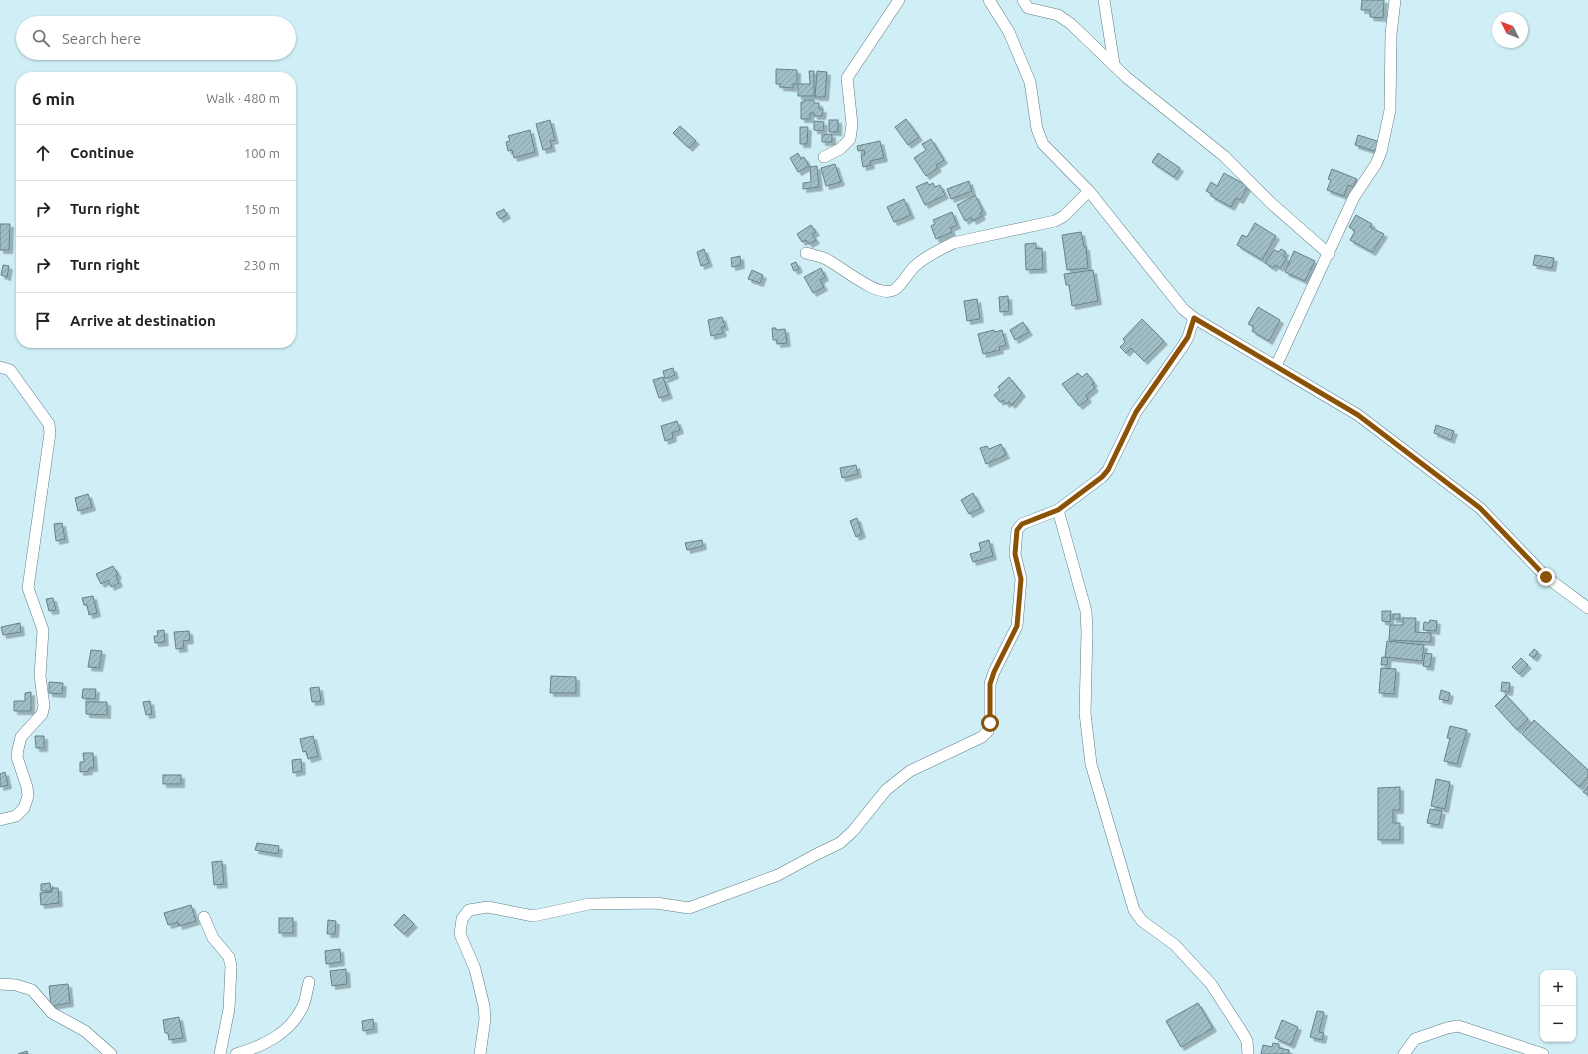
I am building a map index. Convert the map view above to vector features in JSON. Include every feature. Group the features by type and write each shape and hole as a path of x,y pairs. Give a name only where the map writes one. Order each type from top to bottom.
{"street":[{"path":"989,0 1009,32 1030,82 1037,129 1043,144 1089,192 1172,298 1194,318 1358,415 1480,508 1546,577 1588,608"},
{"path":"1023,0 1028,8 1053,13 1064,18 1126,77 1213,146 1246,176 1272,204 1329,254"},
{"path":"1104,0 1114,64"},
{"path":"1276,366 1354,197 1376,164 1381,152 1390,110 1391,34 1395,0"},
{"path":"824,157 840,149 850,139 852,124 847,78 899,1"},
{"path":"806,253 824,259 872,287 889,292 895,289 914,267 924,259 953,243 1055,221 1064,216 1089,192"},
{"path":"480,1054 484,1006 475,969 460,934 462,919 469,910 488,907 532,916 589,904 656,903 689,908 778,875 840,843 853,831 886,790 910,772 982,737 988,731 990,723 990,684 994,672 1017,626 1021,579 1015,554 1017,530 1022,524 1058,510 1093,485 1108,470 1136,412 1188,337 1194,318"},
{"path":"0,367 10,370 49,424 50,433 28,588 43,630 40,676 44,706 42,714 21,738 18,749 18,757 28,796 24,808 16,816 0,820"},
{"path":"1058,510 1086,611 1087,632 1085,713 1091,764 1134,910 1142,921 1175,945 1211,984 1247,1041 1248,1054"},
{"path":"204,917 213,938 229,957 231,966 229,1009 220,1054"},
{"path":"236,1054 266,1044 285,1031 296,1019 304,1005 309,982"},
{"path":"0,984 16,985 32,990 52,1013 85,1030 111,1054"},
{"path":"1404,1054 1415,1039 1447,1028 1458,1026 1543,1054"}],"building":[{"path":"1362,0 1384,0 1383,18 1370,17 1370,10 1361,10"},
{"path":"776,69 797,70 797,84 793,84 793,88 780,87 780,84 776,84"},
{"path":"809,71 814,71 814,96 798,96 798,84 810,84"},
{"path":"817,71 827,72 825,97 815,97"},
{"path":"804,100 814,100 814,103 819,103 819,109 823,109 822,116 814,116 814,113 810,113 810,119 801,119 801,102 804,102"},
{"path":"906,119 919,137 908,145 895,127"},
{"path":"550,120 555,140 550,141 552,148 543,150 536,124"},
{"path":"829,120 838,120 838,132 829,132"},
{"path":"814,121 824,122 823,131 814,130"},
{"path":"680,126 696,141 689,148 673,133"},
{"path":"800,127 808,127 807,144 800,144"},
{"path":"530,130 535,152 514,158 512,150 508,151 506,142 510,141 508,136"},
{"path":"832,134 832,142 822,142 822,135"},
{"path":"1358,135 1380,142 1377,152 1355,145"},
{"path":"931,139 944,160 936,165 938,168 926,176 914,158 926,150 922,144"},
{"path":"880,141 884,158 870,161 871,165 863,167 861,155 865,154 864,150 858,151 857,146"},
{"path":"798,153 801,159 804,157 809,166 798,172 790,158"},
{"path":"1158,153 1180,168 1174,177 1152,162"},
{"path":"835,164 841,182 826,186 821,168"},
{"path":"817,166 819,187 803,189 803,183 811,182 810,167"},
{"path":"1332,169 1357,179 1353,187 1348,185 1344,196 1327,190 1331,180 1328,179"},
{"path":"1224,173 1248,186 1240,200 1236,198 1231,207 1211,196 1212,194 1206,191 1211,182 1217,186"},
{"path":"969,181 972,191 951,199 947,189"},
{"path":"927,182 929,185 933,183 935,187 940,185 945,195 925,205 916,187"},
{"path":"975,195 983,211 980,213 982,216 973,221 971,217 965,221 957,205"},
{"path":"904,199 911,215 894,222 887,207"},
{"path":"504,209 507,215 500,219 496,213"},
{"path":"952,212 957,225 950,228 952,232 936,239 931,226 935,224 933,220"},
{"path":"1356,215 1372,224 1370,227 1384,234 1372,252 1350,240 1355,231 1349,227"},
{"path":"1255,223 1276,236 1262,260 1237,245 1242,235 1247,237"},
{"path":"0,224 10,224 9,250 0,250"},
{"path":"811,225 816,232 812,234 816,240 809,244 806,240 802,242 797,234"},
{"path":"1081,232 1084,247 1086,247 1088,268 1067,270 1062,235"},
{"path":"1036,243 1036,249 1042,248 1043,269 1026,270 1025,244"},
{"path":"704,249 709,263 701,266 697,252"},
{"path":"1281,249 1286,252 1283,256 1287,258 1280,268 1275,265 1273,268 1265,263 1274,250 1279,252"},
{"path":"1294,251 1315,261 1305,281 1285,272"},
{"path":"1535,255 1554,258 1552,268 1533,265"},
{"path":"740,256 741,265 732,267 731,258"},
{"path":"796,262 799,269 794,271 791,264"},
{"path":"3,265 9,266 7,277 1,275"},
{"path":"821,268 825,277 820,280 824,287 813,293 804,277"},
{"path":"752,270 763,275 760,283 748,279"},
{"path":"1093,270 1098,301 1072,306 1069,285 1066,285 1064,274"},
{"path":"1008,296 1009,311 1000,312 999,297"},
{"path":"977,299 980,319 967,321 964,301"},
{"path":"1258,307 1280,320 1269,341 1252,331 1254,327 1248,324"},
{"path":"722,317 725,327 721,327 723,333 711,336 708,320"},
{"path":"1142,319 1164,341 1144,361 1131,348 1126,353 1120,347 1125,342 1123,339"},
{"path":"1023,322 1029,332 1015,340 1010,330"},
{"path":"772,328 776,328 776,330 785,329 787,343 777,344 777,340 773,340"},
{"path":"994,330 995,332 1002,330 1006,345 999,347 1000,350 983,354 978,334"},
{"path":"673,368 675,375 665,379 663,371"},
{"path":"1078,373 1082,377 1087,373 1094,383 1092,384 1095,388 1086,395 1088,399 1079,406 1062,384"},
{"path":"663,377 669,395 659,398 653,380"},
{"path":"1009,377 1022,393 1012,405 1009,402 1006,404 1003,400 1000,402 994,395 1000,390 998,387"},
{"path":"677,421 680,430 672,433 673,438 665,441 661,426"},
{"path":"1436,425 1454,431 1451,440 1434,433"},
{"path":"1001,444 1006,455 986,464 980,448 987,446 989,449"},
{"path":"856,465 858,474 842,478 840,468"},
{"path":"973,493 981,508 969,514 961,500"},
{"path":"88,494 92,507 78,511 75,498"},
{"path":"857,518 862,534 856,537 850,521"},
{"path":"62,523 65,539 56,541 54,524"},
{"path":"702,540 703,546 687,550 685,543"},
{"path":"989,540 993,556 973,562 970,554 981,551 979,543"},
{"path":"113,566 118,575 116,576 119,583 111,587 108,580 101,584 96,574"},
{"path":"93,596 97,613 89,615 87,605 84,605 82,598"},
{"path":"53,598 56,610 49,611 46,599"},
{"path":"1382,611 1391,611 1390,622 1382,621"},
{"path":"1393,614 1400,614 1400,619 1393,619"},
{"path":"1403,618 1416,618 1415,632 1431,633 1431,642 1389,640 1390,625 1403,625"},
{"path":"1430,620 1437,621 1436,631 1423,630 1424,622 1429,623"},
{"path":"20,623 21,632 3,635 1,627"},
{"path":"164,630 165,642 155,643 154,636 158,636 157,631"},
{"path":"189,631 190,640 183,641 184,648 176,649 174,632"},
{"path":"1387,641 1424,645 1422,661 1385,657"},
{"path":"1534,649 1538,652 1534,658 1529,655"},
{"path":"91,650 102,651 99,668 88,667"},
{"path":"1425,653 1432,654 1430,667 1423,666"},
{"path":"1382,657 1388,658 1387,665 1381,665"},
{"path":"1521,658 1528,665 1519,674 1512,667"},
{"path":"1381,668 1396,669 1394,694 1379,693"},
{"path":"551,676 576,677 576,693 550,693"},
{"path":"49,682 63,683 62,694 49,693"},
{"path":"1502,682 1510,683 1509,692 1501,691"},
{"path":"319,687 321,701 312,702 310,688"},
{"path":"83,689 96,689 95,699 82,698"},
{"path":"1441,690 1450,693 1448,701 1439,699"},
{"path":"31,692 31,711 14,711 14,701 25,701 25,693"},
{"path":"1506,695 1528,719 1517,730 1495,706"},
{"path":"150,701 152,714 146,715 143,702"},
{"path":"86,702 107,702 107,715 86,714"},
{"path":"1534,720 1588,770 1588,777 1579,787 1522,734"},
{"path":"1450,726 1467,730 1457,764 1444,761 1450,738 1447,738"},
{"path":"35,736 44,736 44,748 36,748"},
{"path":"313,736 318,756 308,759 306,751 303,752 300,739"},
{"path":"83,753 93,753 94,768 89,768 89,771 80,772 80,762 84,762"},
{"path":"301,759 302,771 293,773 292,760"},
{"path":"5,772 8,785 0,787 0,774"},
{"path":"163,775 181,775 181,784 163,784"},
{"path":"1436,779 1450,782 1445,809 1431,806"},
{"path":"1588,786 1588,795 1583,792"},
{"path":"1400,787 1400,810 1393,810 1393,823 1400,823 1400,840 1378,840 1378,788"},
{"path":"1430,809 1442,811 1439,825 1427,823"},
{"path":"257,843 279,846 278,854 255,850"},
{"path":"222,861 224,884 214,885 212,862"},
{"path":"50,883 51,891 41,891 41,884"},
{"path":"52,888 58,888 59,903 41,905 40,893 52,892"},
{"path":"191,905 196,921 179,926 178,922 168,925 164,913"},
{"path":"404,914 414,924 404,934 394,925"},
{"path":"279,918 293,918 293,933 279,933"},
{"path":"328,920 336,921 335,934 327,934"},
{"path":"340,949 341,962 326,964 325,951"},
{"path":"346,969 347,984 332,986 330,971"},
{"path":"68,984 70,1003 51,1006 49,986"},
{"path":"1198,1003 1213,1028 1181,1047 1166,1021"},
{"path":"1317,1011 1324,1012 1319,1032 1324,1033 1322,1040 1310,1037"},
{"path":"179,1017 183,1038 169,1040 168,1033 165,1033 163,1020"},
{"path":"373,1019 374,1029 363,1031 362,1021"},
{"path":"1282,1020 1298,1027 1291,1045 1275,1038"},
{"path":"1273,1043 1279,1044 1279,1048 1289,1050 1289,1054 1261,1054 1263,1045 1272,1047"},
{"path":"27,1051 28,1054 18,1054"}],"route":[{"path":"990,723 990,684 994,672 1017,626 1021,579 1015,554 1017,530 1022,524 1058,510 1093,485 1108,470 1125,432 1136,412 1183,346 1188,337 1194,318 1358,415 1480,508 1546,577"}]}
